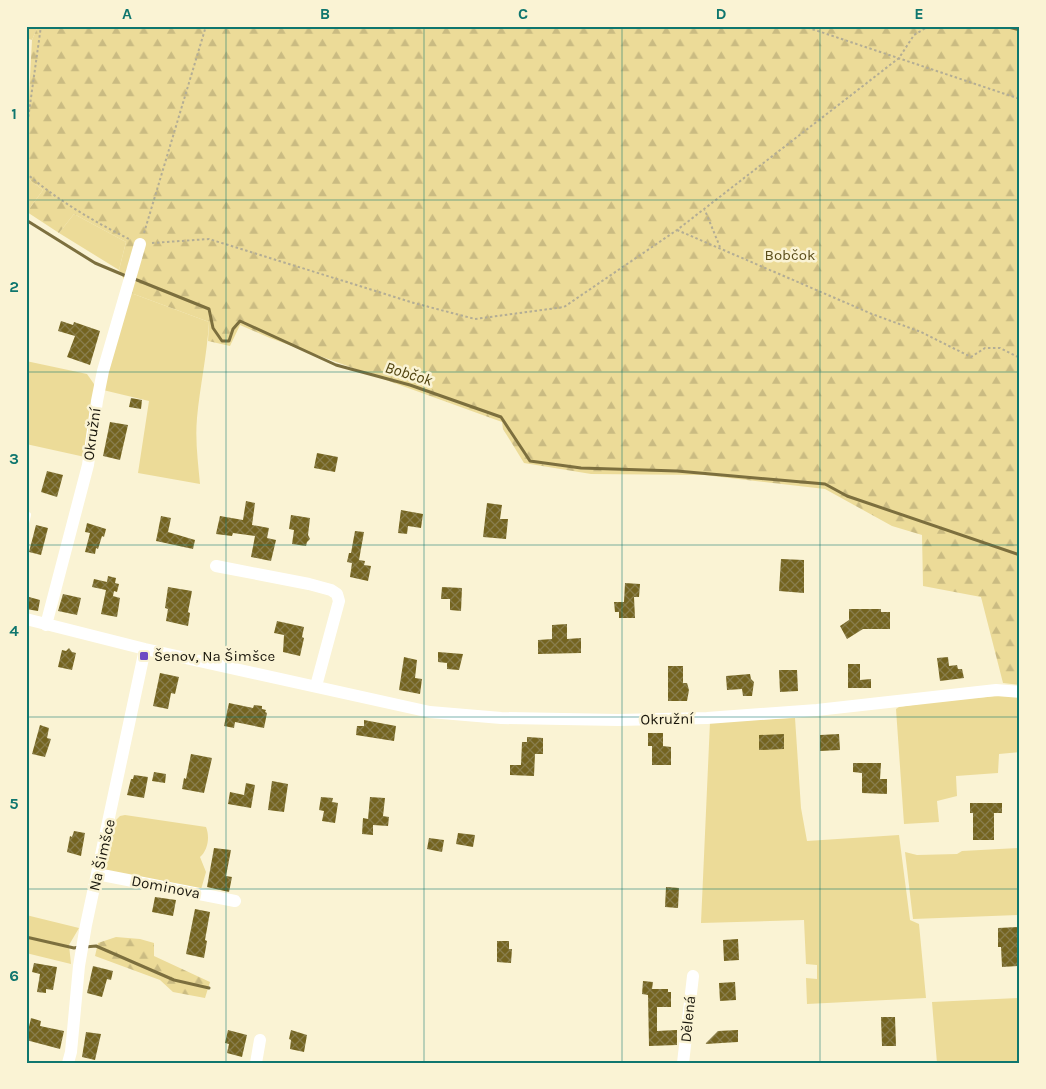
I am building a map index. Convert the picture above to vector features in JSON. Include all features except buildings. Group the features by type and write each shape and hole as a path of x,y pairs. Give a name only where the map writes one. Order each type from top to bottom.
{"street":[{"name":"Okružní","path":"46,625 88,465 97,401 104,371 140,244"},
{"path":"216,566 309,584 331,590 337,594 339,602 316,686"},
{"name":"Okružní","path":"26,619 145,649 430,712 501,718 609,720 707,718 817,710 996,690 1020,692"},
{"name":"Na Šimšce","path":"68,1063 71,1052 79,966 145,649"},
{"name":"Dominova","path":"97,874 235,901"},
{"name":"Dělená","path":"683,1063 693,976"},
{"path":"256,1063 260,1040"}],"lane":[{"path":"26,523 28,515"}],"path":[{"path":"26,121 28,119 41,26"},
{"path":"140,244 206,26"},
{"path":"802,26 1020,99"},
{"path":"26,173 40,186 100,224 140,244 209,239 414,303 475,319 564,307 677,230 899,58 914,35 929,26"},
{"path":"704,208 720,248"},
{"path":"677,230 872,314 921,332 971,357 985,348 1000,348 1020,358"}],"green space":[{"path":"26,26 38,26 32,40 26,38"},
{"name":"Bobčok","path":"38,26 1020,26 1020,685 1003,683 981,597 923,586 922,535 892,526 825,489 704,475 591,474 524,463 503,429 502,422 270,338 240,325 230,346 208,341 209,322 131,293 119,270 126,242 74,214 59,233 27,212 43,190 26,177 26,95 29,96 32,40"},
{"path":"26,177 43,190 27,212 26,212"},
{"path":"74,214 126,242 119,270 59,233"},
{"path":"131,293 209,322 196,426 200,484 138,473 149,401 103,390"},
{"path":"26,361 87,374 94,384 95,396 85,457 26,444"},
{"path":"1020,694 1020,752 999,754 998,773 956,776 957,796 937,801 939,822 904,824 896,709 939,701"},
{"path":"795,718 801,808 807,841 899,835 910,920 919,924 926,998 807,1004 806,978 817,979 817,965 806,964 804,920 701,923 710,722"},
{"path":"125,815 206,827 208,843 200,857 206,872 200,893 104,872 114,822 120,816"},
{"path":"1020,848 1020,915 913,919 905,852 917,855 957,854 962,851"},
{"path":"26,915 79,928 69,945 71,964 26,953"},
{"path":"116,937 140,939 154,943 154,956 210,982 205,998 173,992 160,980 95,956 98,943"},
{"path":"1020,998 1020,1061 1002,1063 937,1063 932,1002"}],"waterway":[{"path":"1004,26 1020,30"},
{"name":"Bobčok","path":"26,220 95,263 126,276"},
{"name":"Bobčok","path":"132,278 209,309 213,328 222,341 229,341 233,329 240,321 336,365 410,385 501,417 530,461 581,468 677,471 825,484 847,496 1020,555"},
{"path":"26,937 74,948 79,947"},
{"path":"85,947 96,946 174,980 209,988"}],"place":[{"name":"Šenov, Na Šimšce","path":"144,656"}]}
